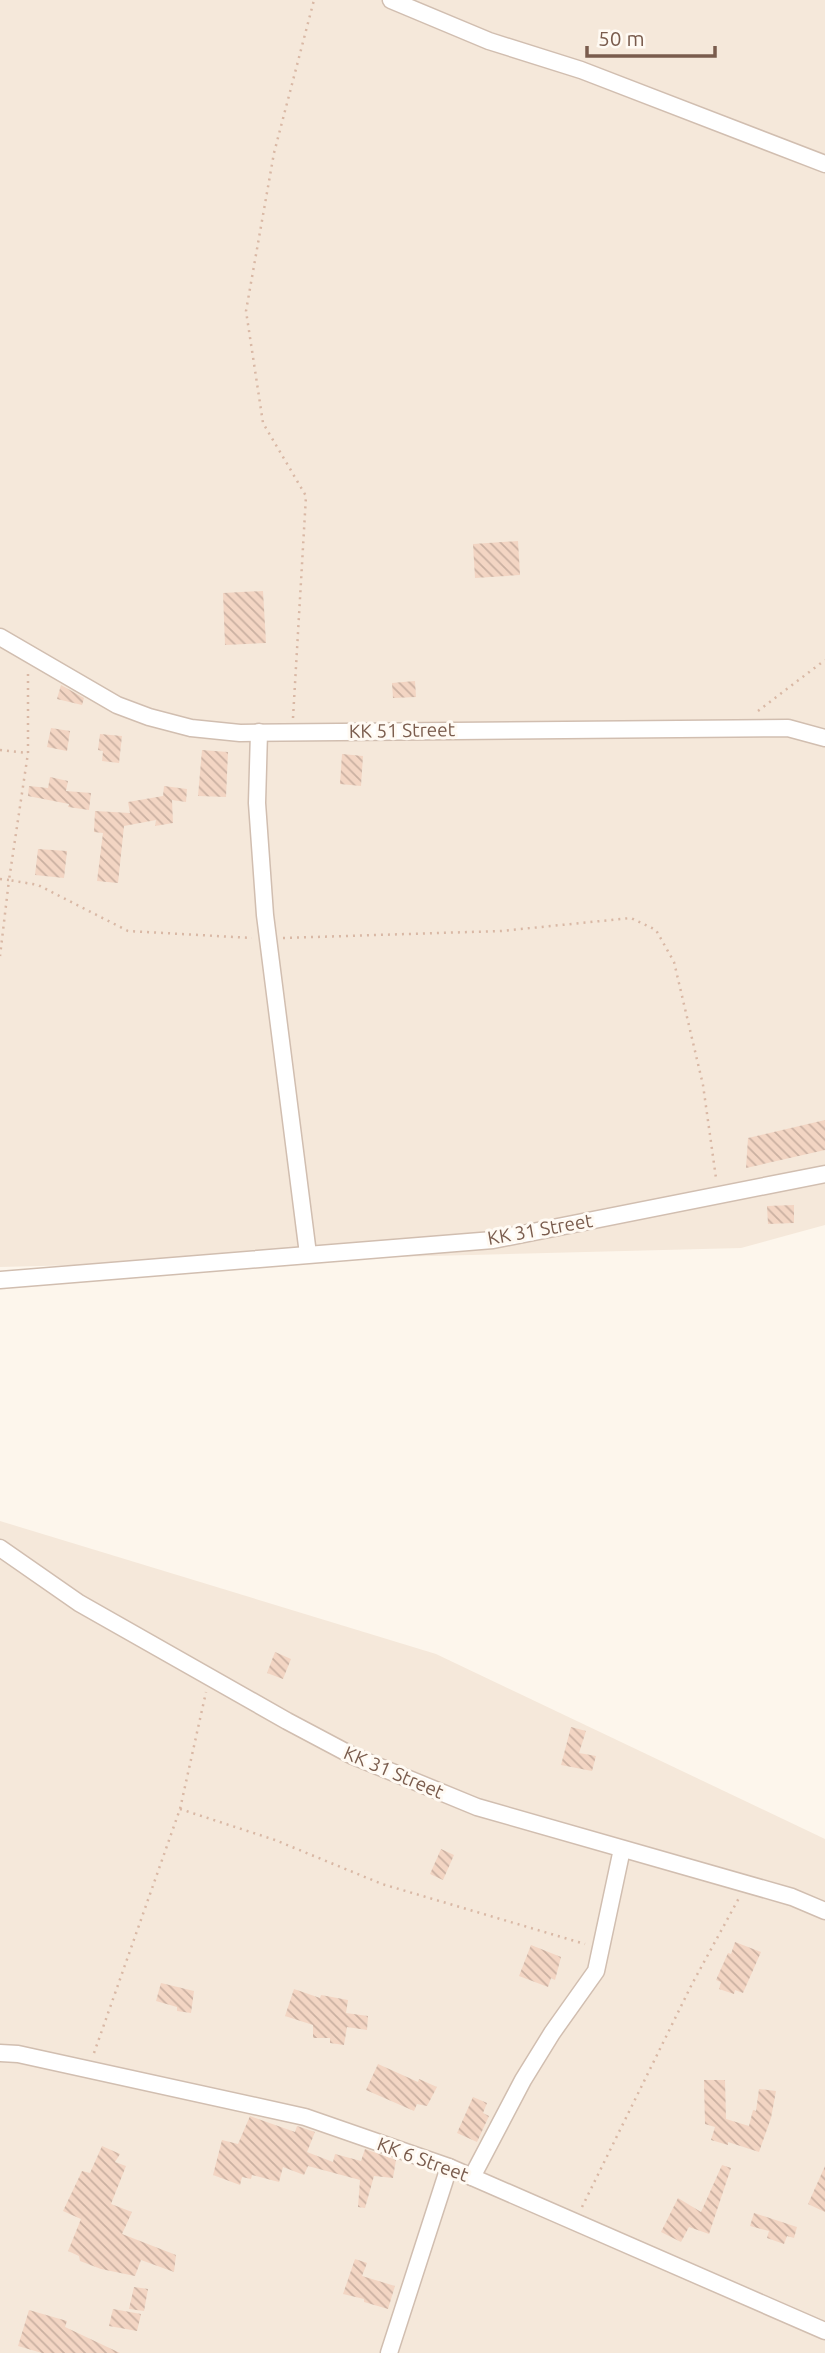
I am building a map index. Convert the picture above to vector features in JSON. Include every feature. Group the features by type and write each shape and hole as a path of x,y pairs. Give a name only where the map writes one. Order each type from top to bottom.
{"street":[{"path":"391,0 489,41 581,70 825,164"},
{"name":"KK 51 Street","path":"0,637 117,705 191,728 240,733 788,727 825,737"},
{"path":"259,732 257,803 268,939 308,1254"},
{"name":"KK 31 Street","path":"0,1280 493,1240 825,1174"},
{"name":"KK 31 Street","path":"0,1549 79,1602 354,1756 477,1807 792,1897 825,1911"},
{"path":"472,2177 523,2080 596,1971 622,1849"},
{"name":"KK 6 Street","path":"0,2053 18,2054 305,2117 449,2167 825,2331"},
{"path":"389,2353 449,2167"}],"path":[{"path":"293,732 306,496 263,423 246,311 274,153 314,0"},
{"path":"0,956 28,753 28,653"},
{"path":"736,728 825,660"},
{"path":"0,750 28,753"},
{"path":"0,879 38,885 128,931 268,939 501,931 631,918 656,930 674,962 703,1085 718,1195"},
{"path":"89,2069 180,1809 210,1677"},
{"path":"180,1809 275,1840 382,1884 601,1948"},
{"path":"574,2223 692,1984 747,1884"}],"shaded area":[{"path":"0,0 825,0 825,1225 741,1248 0,1267"},
{"path":"0,1521 436,1654 825,1839 825,2353 0,2353"}],"building":[{"path":"518,541 520,575 475,578 473,544"},
{"path":"263,591 266,643 225,645 223,593"},
{"path":"415,681 416,697 393,698 392,683"},
{"path":"61,685 84,698 82,705 57,699"},
{"path":"51,728 70,731 67,751 47,747"},
{"path":"100,734 122,736 119,763 102,761 103,751 98,750"},
{"path":"202,750 228,752 226,797 198,796"},
{"path":"342,754 363,756 361,786 340,784"},
{"path":"50,777 68,781 66,791 91,793 89,810 28,796 29,786 48,788"},
{"path":"164,786 187,789 186,802 172,800 173,823 155,826 156,820 124,826 118,883 97,881 103,833 94,832 95,811 130,813 128,802 163,796"},
{"path":"38,849 67,851 64,878 35,875"},
{"path":"825,1120 825,1150 746,1168 748,1138"},
{"path":"794,1205 794,1223 768,1224 767,1206"},
{"path":"275,1652 291,1659 283,1679 267,1673"},
{"path":"571,1727 586,1731 579,1753 596,1756 592,1771 561,1765"},
{"path":"441,1849 454,1855 443,1880 430,1874"},
{"path":"735,1942 761,1952 743,1993 735,1990 734,1994 719,1989 721,1982 716,1980"},
{"path":"531,1945 561,1957 555,1980 551,1978 548,1987 519,1976"},
{"path":"161,1983 194,1991 191,2013 177,2011 177,2007 156,2001"},
{"path":"294,1989 320,1998 321,1995 348,2000 346,2013 368,2016 367,2030 347,2027 344,2045 330,2043 330,2038 313,2038 313,2025 285,2016"},
{"path":"378,2064 418,2082 419,2079 437,2087 427,2106 417,2104 414,2111 366,2090"},
{"path":"704,2080 725,2080 726,2119 749,2126 753,2110 756,2111 759,2089 776,2091 771,2118 759,2152 728,2142 728,2145 711,2140 715,2127 705,2124"},
{"path":"473,2097 487,2103 483,2113 489,2116 477,2142 457,2133"},
{"path":"250,2116 295,2132 297,2126 315,2132 307,2152 333,2162 335,2154 361,2161 365,2149 396,2160 393,2178 374,2176 365,2208 358,2207 360,2180 308,2166 304,2175 283,2167 279,2182 252,2175 251,2179 242,2177 240,2185 213,2175 222,2140 238,2144"},
{"path":"102,2146 120,2154 115,2162 126,2166 111,2204 132,2212 122,2234 176,2255 174,2272 141,2260 135,2276 101,2269 80,2261 79,2256 68,2251 81,2219 63,2211 82,2171 90,2173"},
{"path":"722,2165 731,2168 709,2234 689,2227 681,2242 661,2232 678,2198 701,2212"},
{"path":"825,2166 825,2212 808,2204"},
{"path":"754,2213 797,2227 794,2238 787,2236 784,2244 767,2238 769,2231 750,2226"},
{"path":"355,2259 367,2263 362,2276 395,2286 388,2309 343,2294"},
{"path":"134,2287 148,2289 144,2311 129,2309"},
{"path":"113,2309 141,2314 137,2331 109,2326"},
{"path":"29,2310 67,2321 65,2327 120,2353 42,2353 18,2346"}]}
